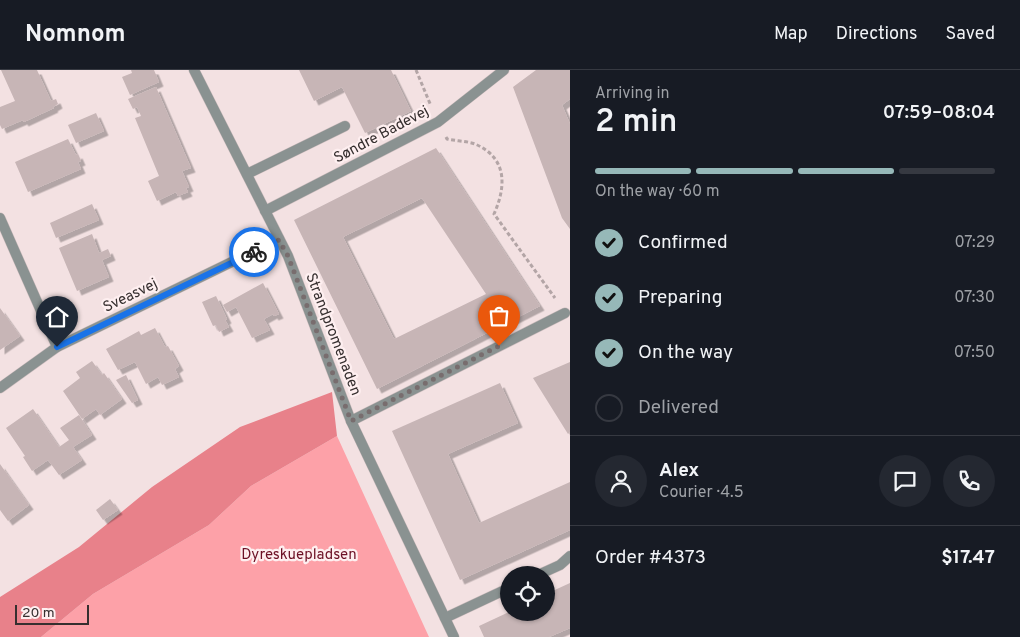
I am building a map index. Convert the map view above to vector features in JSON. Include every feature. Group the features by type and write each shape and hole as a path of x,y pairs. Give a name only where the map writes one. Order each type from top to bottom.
{"street":[{"name":"Strandpromenaden","path":"194,70 288,256 351,421 454,637"},
{"name":"Søndre Badevej","path":"265,211 438,122 504,70"},
{"path":"247,174 345,126"},
{"path":"0,218 57,347"},
{"name":"Sveasvej","path":"0,388 57,347 279,240"},
{"path":"351,421 568,313"},
{"path":"555,567 570,556"},
{"path":"445,618 500,592"}],"path":[{"path":"416,70 438,122 448,139 475,144 490,154 502,171 503,186 501,199 494,214 568,313"}],"green space":[{"name":"Dyreskuepladsen","path":"337,436 429,637 41,637 93,594 209,525 251,486"}],"shaded area":[{"path":"332,392 337,436 251,486 209,525 93,594 41,637 0,637 0,597 79,547 152,487 240,427"}],"building":[{"path":"1,70 37,70 51,101 56,99 58,104 54,108 24,122 23,120 2,129 0,125 0,107 15,101"},
{"path":"131,70 154,70 159,82 130,95 122,77 132,73"},
{"path":"299,70 391,70 411,111 365,133 342,87 314,101"},
{"path":"536,70 570,70 570,99 562,105 570,124 570,229 562,218 513,87"},
{"path":"156,87 191,168 182,171 189,187 186,188 188,192 178,196 176,192 157,201 148,181 159,176 135,118 141,116 137,107 133,109 128,99"},
{"path":"96,113 104,131 76,143 68,125"},
{"path":"68,139 76,155 78,154 81,161 78,162 81,169 28,192 15,162"},
{"path":"436,148 540,306 377,389 294,220","holes":["422,198 486,294 394,339 343,237"]},
{"path":"92,204 99,220 56,238 50,223"},
{"path":"92,234 99,253 108,249 111,256 102,260 109,277 77,291 59,248"},
{"path":"263,283 279,314 274,316 273,314 264,319 270,330 252,338 236,307 227,312 223,305"},
{"path":"216,296 229,327 219,332 216,325 213,326 202,302"},
{"path":"0,308 20,336 0,350"},
{"path":"155,328 165,347 168,346 179,366 175,369 179,377 162,385 158,377 146,384 135,362 118,370 106,349 139,331 141,335"},
{"path":"92,361 102,375 104,373 122,399 100,415 96,409 82,419 63,391 80,378 76,372"},
{"path":"570,362 570,432 568,434 533,378"},
{"path":"126,375 138,400 132,403 116,380"},
{"path":"500,383 518,423 448,454 479,523 570,482 570,530 460,580 392,431"},
{"path":"33,409 59,447 69,440 60,428 79,415 92,435 73,447 82,460 59,475 48,460 32,471 23,457 25,456 6,428"},
{"path":"0,464 29,505 8,521 0,510"},
{"path":"110,499 118,510 103,520 96,510"},
{"path":"570,583 570,628 549,637 484,637 479,626 500,616 500,621 555,621 555,590"}],"way so far":[{"path":"254,252 279,240 288,256 351,421 499,346"}],"route":[{"path":"57,347 254,252"}]}
